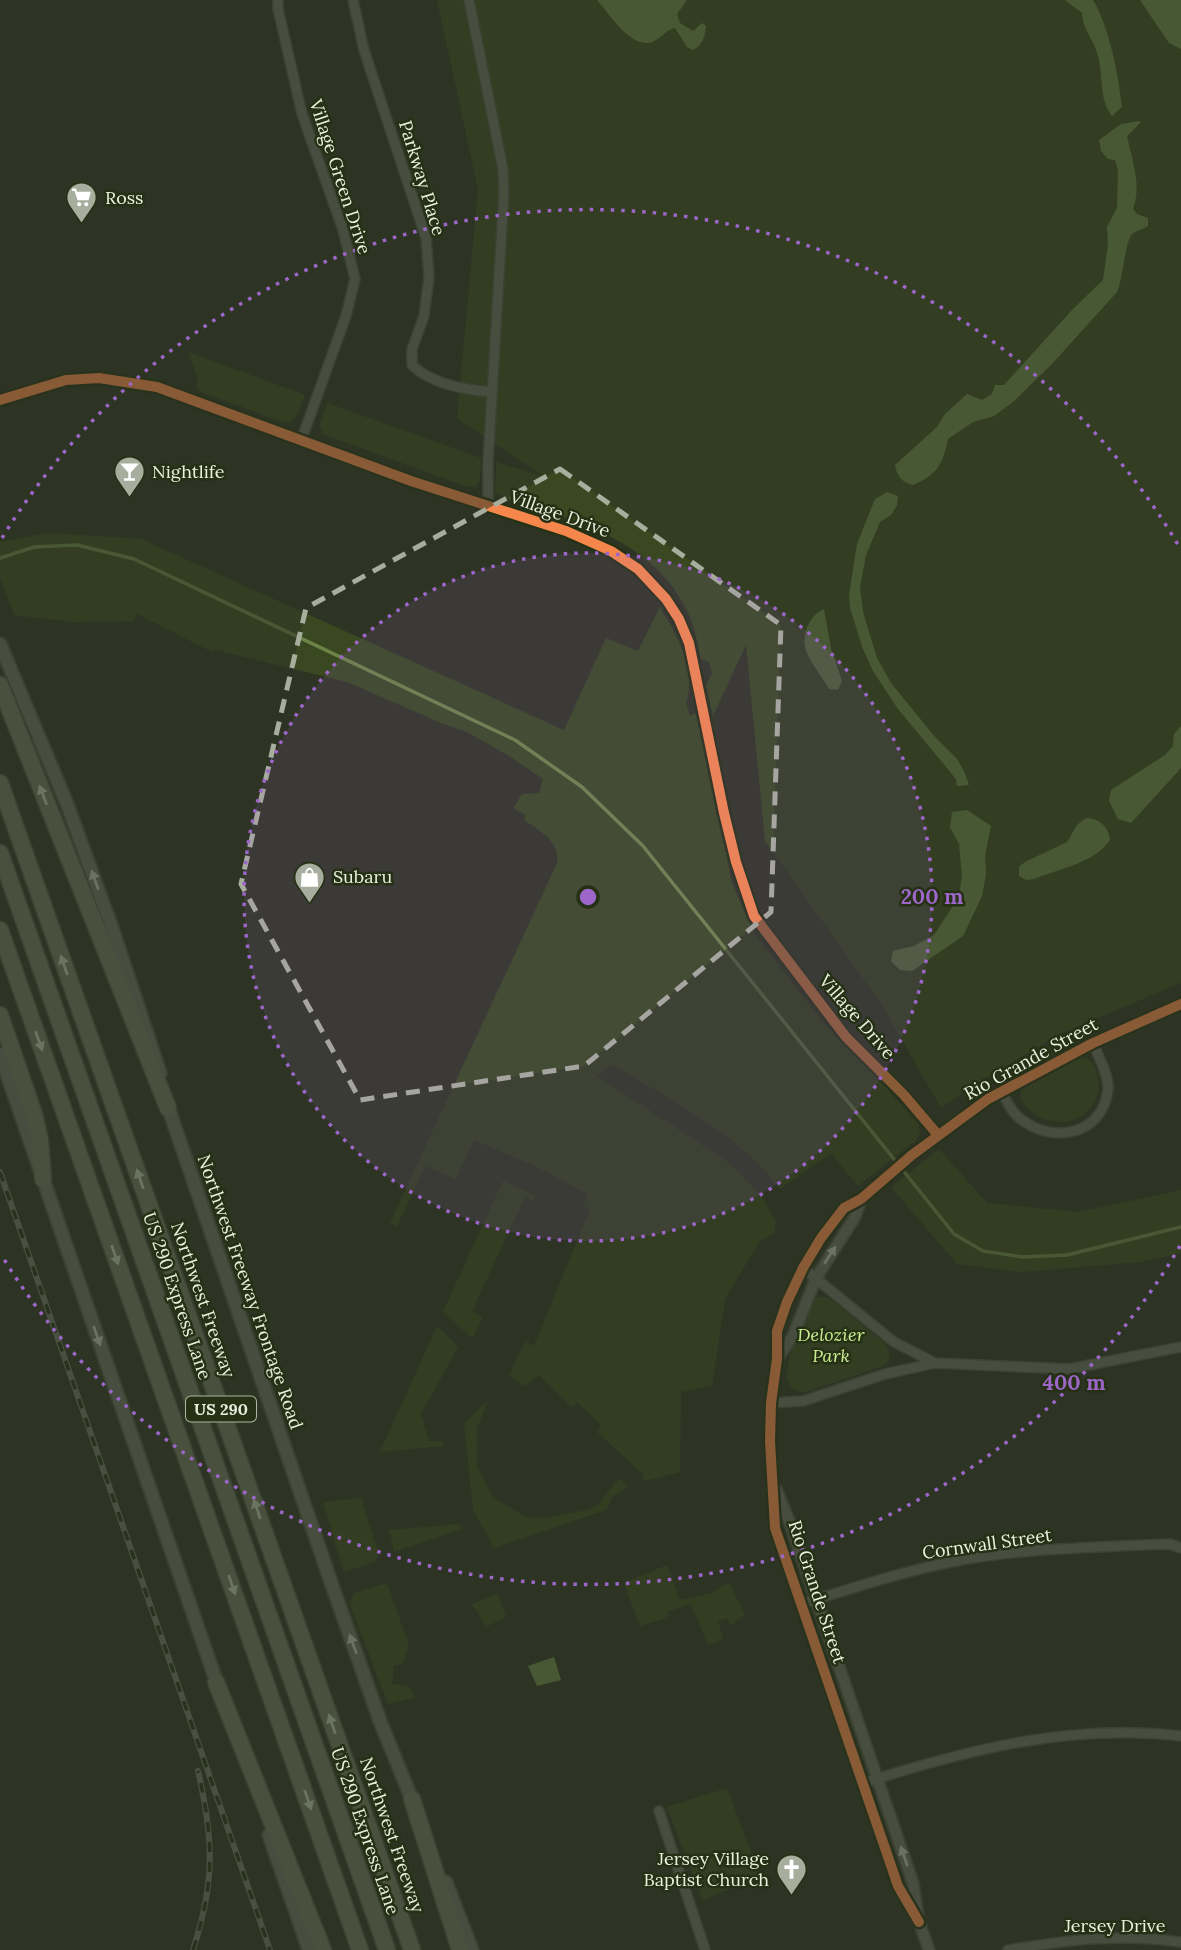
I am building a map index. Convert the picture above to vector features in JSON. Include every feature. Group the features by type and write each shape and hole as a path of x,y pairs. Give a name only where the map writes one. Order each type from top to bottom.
{"highway":[{"path":"0,685 168,1108"},
{"name":"Northwest Freeway","path":"0,783 412,1950"},
{"name":"US 290 Express Lane","path":"0,853 387,1950"},
{"name":"US 290","path":"0,930 360,1950"},
{"path":"0,1015 34,1114 40,1140 43,1179"},
{"path":"216,1682 323,1950"},
{"path":"412,1800 460,1950"}],"main road":[{"name":"Northwest Freeway Frontage Road","path":"0,644 76,829 156,1056 168,1108 380,1721 472,1950"},
{"path":"0,1054 309,1950"}],"street":[{"name":"Village Green Drive","path":"278,0 302,114 343,230 355,279 346,316 301,441"},
{"name":"Parkway Place","path":"354,0 364,50 426,238 429,278 424,316 412,349 412,365 422,375 472,391 492,393"},
{"path":"469,0 503,169 504,192 488,507"},
{"name":"Village Drive","path":"0,400 66,380 99,378 157,387 488,507 566,531 611,551 638,569 666,598 689,643 724,813 736,862 754,916 846,1037 904,1095 938,1135"},
{"name":"Rio Grande Street","path":"929,1950 919,1922 898,1886 775,1528 769,1441 777,1331 803,1268 844,1208 861,1199 912,1154 1001,1092 1093,1043 1181,1004"},
{"path":"1001,1092 1016,1114 1038,1129 1063,1135 1088,1126 1101,1111 1108,1088 1093,1043"},
{"name":"Rio Grande Street","path":"777,1359 793,1336 816,1278 855,1217 861,1199"},
{"path":"803,1268 894,1342 935,1363"},
{"path":"771,1403 803,1401 885,1374 935,1363 1069,1369 1181,1347"},
{"name":"Rio Grande Street","path":"773,1483 790,1523 913,1883 919,1922"},
{"name":"Cornwall Street","path":"802,1604 892,1576 957,1561 1053,1550 1170,1544 1181,1548"},
{"path":"863,1783 951,1756 1050,1736 1151,1733 1181,1737"},
{"path":"659,1811 705,1950"},
{"name":"Jersey Drive","path":"1008,1950 1075,1938 1156,1938 1181,1942"}],"highlighted area":[{"path":"560,469 781,625 771,912 584,1066 360,1100 241,884 306,608"}],"green space":[{"path":"437,0 1181,0 1181,983 1059,1034 941,1108 882,1005 765,841 746,645 713,716 706,685 712,673 709,662 701,659 690,617 675,591 657,569 635,551 610,537 584,525 495,494 496,462 545,477 457,418 478,189"},
{"path":"188,352 305,395 297,415 290,422 283,422 201,392 197,388 198,379"},
{"path":"327,403 481,458 480,481 474,488 472,485 468,487 323,434 320,424"},
{"path":"48,533 141,539 564,730 606,638 638,651 660,607 684,653 689,678 686,703 690,716 694,713 698,716 732,883 756,936 821,1020 918,1124 920,1133 916,1140 858,1186 831,1153 780,1189 744,1150 681,1105 613,1065 596,1075 732,1165 761,1195 776,1222 774,1233 760,1241 725,1299 712,1386 681,1392 680,1472 645,1481 643,1474 597,1432 601,1425 577,1402 572,1407 539,1375 525,1386 509,1375 526,1341 534,1346 590,1210 583,1205 588,1194 533,1165 474,1140 456,1179 425,1166 397,1226 390,1223 557,863 552,843 524,820 526,815 513,808 522,794 539,793 543,779 467,732 347,682 216,650 212,652 137,614 134,621 74,622 14,615 0,577 0,542"},
{"path":"1081,1057 1094,1066 1098,1088 1095,1102 1086,1113 1060,1122 1045,1120 1031,1112 1020,1098 1022,1089"},
{"path":"939,1149 987,1203 1078,1212 1181,1190 1181,1253 1141,1262 1022,1272 957,1264 891,1187"},
{"path":"503,1181 536,1196 533,1201 525,1197 472,1311 483,1318 472,1338 443,1312"},
{"name":"Delozier Park","path":"819,1297 833,1301 884,1343 889,1358 883,1366 805,1392 793,1388 787,1373 802,1322 813,1302"},
{"path":"437,1326 458,1347 421,1414 429,1441 443,1441 442,1446 380,1452"},
{"path":"488,1400 477,1429 477,1466 493,1497 525,1517 543,1518 587,1510 599,1504 619,1478 628,1486 613,1496 606,1510 494,1548 473,1509 464,1424"},
{"path":"361,1498 379,1555 375,1562 344,1572 323,1502"},
{"path":"460,1524 462,1529 394,1552 389,1530"},
{"path":"667,1565 680,1600 712,1593 729,1582 745,1615 730,1626 728,1618 718,1621 723,1639 708,1645 691,1604 668,1611 667,1618 640,1626 624,1583"},
{"path":"387,1583 409,1645 402,1665 394,1665 392,1684 409,1686 415,1697 388,1704 349,1602 355,1593"},
{"path":"498,1594 506,1617 486,1627 472,1604"},
{"path":"727,1788 759,1874 703,1901 667,1807"}],"shaded area":[{"path":"597,0 687,0 677,14 680,23 693,31 702,23 706,26 704,37 693,50 687,47 675,28 652,42 644,43 628,35"},
{"path":"1065,0 1093,0 1104,24 1116,66 1122,107 1112,116 1104,100 1099,59 1082,13"},
{"path":"1140,0 1181,0 1181,49 1169,43"},
{"path":"1141,122 1127,136 1137,191 1133,209 1137,214 1148,218 1148,226 1132,234 1130,238 1117,292 1051,365 1013,402 994,416 973,422 948,439 941,462 933,473 913,485 903,481 895,465 937,427 945,414 967,394 982,400 992,394 995,385 1004,385 1103,280 1108,244 1107,227 1117,208 1118,170 1115,160 1108,159 1101,151 1099,140 1121,124"},
{"path":"887,492 898,496 897,505 891,515 880,522 866,555 860,587 863,612 877,658 891,683 935,737 957,759 969,785 957,786 956,779 898,709 873,671 850,608 849,595 857,544 875,499"},
{"path":"824,609 831,648 842,681 838,690 829,689 806,651 805,639 810,621"},
{"path":"1181,726 1181,768 1131,823 1118,819 1109,801 1111,790 1165,755 1173,746 1174,734"},
{"path":"967,810 991,826 985,856 986,874 982,896 963,936 912,971 900,970 891,961 893,951 914,946 934,935 959,897 962,875 959,844 950,827 952,812"},
{"path":"1086,818 1099,821 1105,826 1110,839 1096,854 1034,879 1026,880 1019,876 1019,867 1067,842 1077,825"},
{"path":"554,1657 561,1680 537,1686 528,1666"}],"waterway":[{"path":"0,558 34,547 77,545 134,559 515,740 582,787 643,846 954,1234 983,1251 1023,1257 1067,1255 1181,1227"}],"railway":[{"path":"0,1172 270,1950"},
{"path":"193,1950 205,1903 210,1861 207,1819 198,1771"}],"cycle path":[{"path":"0,400 66,380 99,378 157,387 411,481 566,531 611,551 638,569 666,599 679,619 689,643 724,813 736,862 754,916 846,1037 904,1095 938,1135"},
{"path":"919,1922 898,1886 775,1528 770,1441 777,1331 803,1268 844,1208 861,1199 912,1155 988,1099 1093,1043 1181,1004"}],"place":[{"name":"Ross","path":"82,225"},
{"name":"Nightlife","path":"129,499"},
{"name":"Subaru","path":"310,904"},
{"name":"Jersey Village Baptist Church","path":"792,1896"}]}
